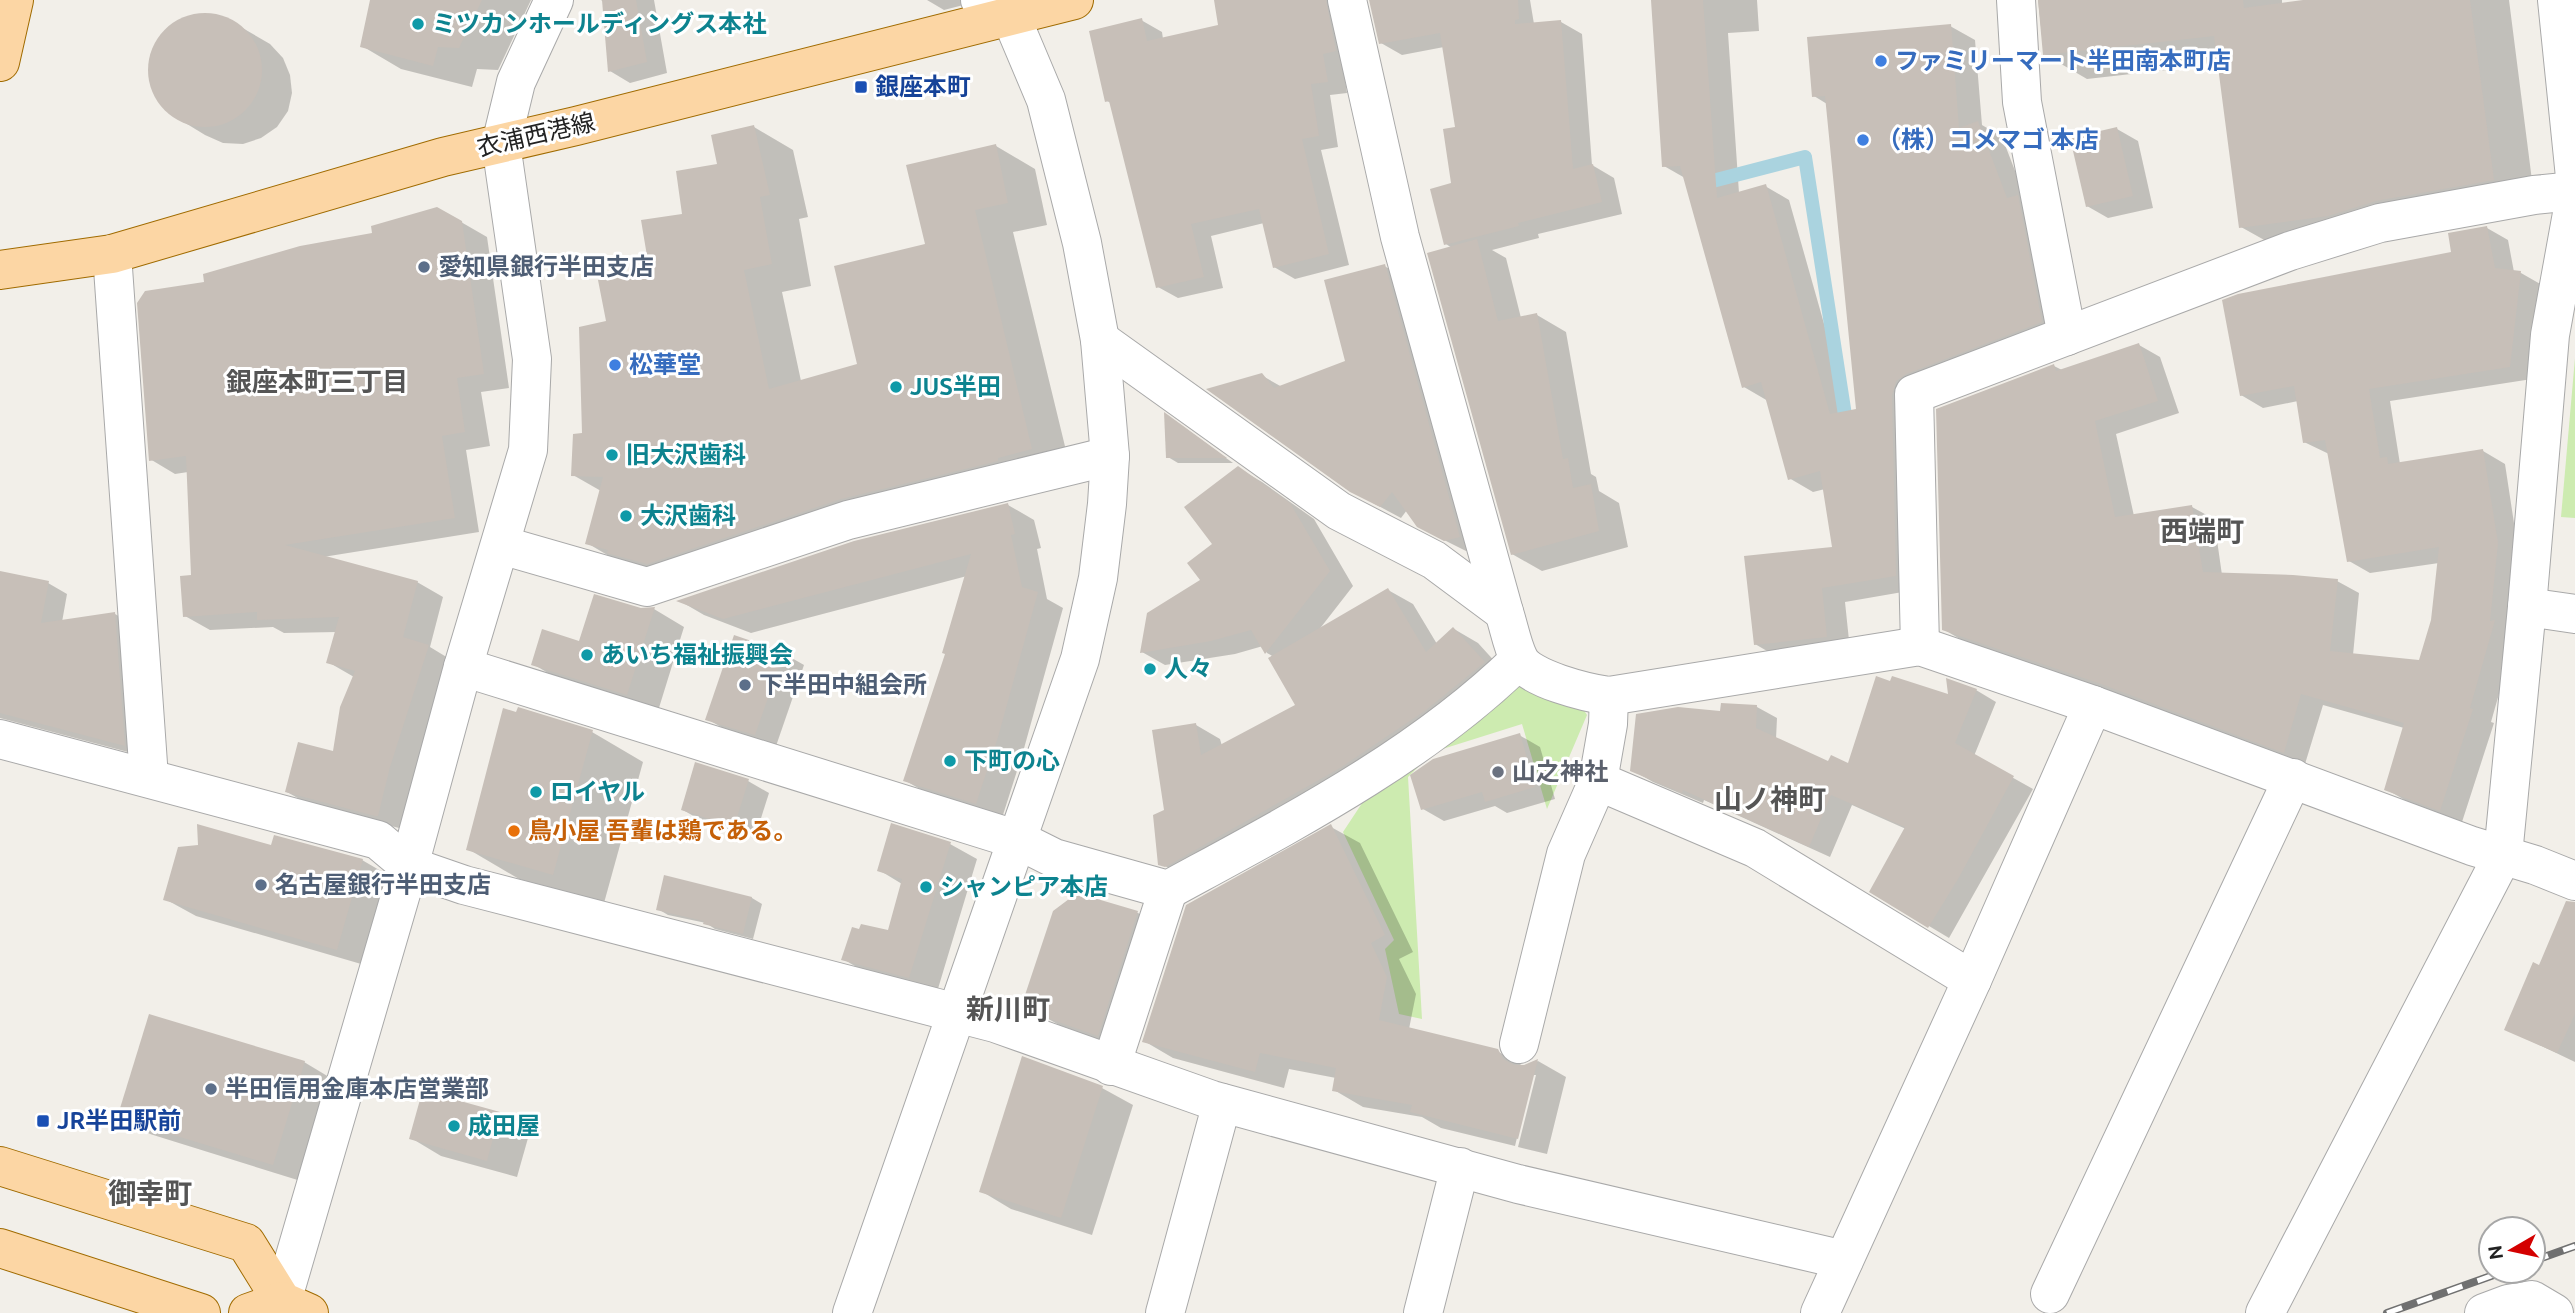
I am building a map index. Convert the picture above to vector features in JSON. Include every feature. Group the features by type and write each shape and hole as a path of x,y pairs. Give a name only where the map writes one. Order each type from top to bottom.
{"main road":[{"path":"0,62 14,0"},
{"name":"衣浦西港線","path":"0,270 112,254 443,157 501,144 995,9 1073,0"},
{"path":"0,1166 246,1243 280,1309"},
{"path":"0,1248 201,1313"}],"street":[{"path":"280,1309 409,866 463,667 528,450 532,359 501,144 516,82 554,0"},
{"path":"1347,0 1399,237 1504,612 1519,660 1527,670 1588,693 1609,696 1920,646 2093,705 2472,846 2575,881"},
{"path":"2016,0 2022,102 2067,336"},
{"path":"2557,0 2575,177"},
{"path":"852,1313 1080,659 1098,578 1107,504 1110,456 1100,340 1082,243 1045,100 995,9"},
{"path":"1920,646 1914,394 2290,251 2380,223 2534,195 2575,191"},
{"path":"2265,1313 2503,855 2550,335 2575,197"},
{"path":"112,254 149,778"},
{"path":"1100,340 1339,511 1434,560 1504,612"},
{"path":"501,545 647,587 848,520 1110,456"},
{"path":"2527,607 2575,614"},
{"path":"1111,1066 1168,890 1281,828 1411,748 1519,660"},
{"path":"463,667 1018,840 1054,858 1168,890"},
{"path":"1519,1044 1566,854 1598,781 1608,724 1609,696"},
{"path":"1820,1313 1972,980 2093,705"},
{"path":"0,739 378,840 409,866 464,885 995,1023 1111,1066 1222,1102 1518,1184 1844,1260"},
{"path":"2050,1294 2293,778"},
{"path":"1598,781 1755,848 1972,980"},
{"path":"1165,1313 1222,1102"},
{"path":"1423,1313 1460,1167"},
{"path":"2484,1313 2508,1304 2532,1300 2554,1313"}],"green space":[{"path":"2575,358 2575,518 2561,517"},
{"path":"1521,676 1576,698 1587,715 1547,809 1522,724 1433,752 1408,777 1422,1019 1399,1014 1385,949 1394,940 1343,832 1376,782"}],"building":[{"name":"ミツカンホールディングス本社","path":"370,0 482,0 459,48 438,47 433,66 360,47"},
{"path":"602,0 636,0 647,62 608,72"},
{"path":"1214,0 1326,0 1336,51 1323,54 1328,82 1311,84 1319,136 1302,139 1329,254 1273,268 1259,209 1191,224 1204,277 1156,288 1109,101 1105,102 1089,31 1142,18 1147,41 1218,25"},
{"path":"1369,0 1518,0 1519,19 1515,20 1515,24 1561,20 1573,169 1593,164 1602,202 1444,245 1430,189 1451,183 1443,129 1455,127 1440,33 1379,44"},
{"path":"1651,0 1703,0 1717,198 1766,184 1830,414 1856,409 1825,96 1812,97 1807,37 1951,24 1959,128 1978,121 2007,198 2018,195 2042,322 1906,374 1896,381 1892,395 1896,576 1822,588 1827,637 1754,645 1744,556 1832,547 1820,471 1788,480 1761,382 1742,388 1680,166 1662,167"},
{"path":"2038,0 2243,0 2244,8 2303,0 2470,0 2494,180 2376,201 2328,216 2239,228 2214,36 2043,55"},
{"path":"205,13 227,17 245,30 258,48 262,70 258,92 245,110 227,123 205,127 183,123 165,110 152,92 148,70 152,48 165,30 183,17"},
{"path":"754,125 770,195 760,197 772,264 744,270 769,389 857,364 834,266 925,244 906,165 996,144 1008,203 975,210 1032,449 998,458 998,461 841,499 647,564 607,553 608,550 585,544 603,477 571,476 573,434 582,433 579,327 606,321 598,280 649,268 641,220 682,214 676,171 717,164 711,135"},
{"path":"2117,127 2133,196 2086,207 2070,138"},
{"path":"437,207 462,221 484,374 457,378 465,432 442,436 455,518 285,545 418,581 403,637 429,645 390,767 378,816 375,816 285,792 298,742 333,751 340,707 355,671 326,663 339,617 257,620 257,612 183,617 180,576 191,575 186,456 149,461 137,303 145,291 204,282 203,274 300,246 372,233 371,226"},
{"path":"2487,226 2495,268 2521,271 2510,367 2369,389 2380,458 2387,457 2388,464 2483,449 2498,543 2490,621 2495,620 2470,708 2473,709 2440,811 2384,790 2404,723 2301,694 2284,753 2101,684 1942,630 1936,409 2054,364 2056,371 2139,343 2158,401 2095,421 2115,517 2192,505 2203,572 2338,579 2330,651 2419,660 2431,620 2439,547 2347,562 2325,440 2303,443 2294,386 2240,396 2222,300 2238,294 2451,252 2448,233"},
{"path":"1477,239 1498,321 1537,313 1563,459 1568,458 1573,488 1591,484 1599,531 1511,555 1427,253"},
{"path":"1385,264 1460,537 1444,541 1417,527 1392,492 1380,507 1350,492 1206,389 1262,373 1274,388 1345,361 1324,280"},
{"path":"1164,412 1227,458 1166,458"},
{"path":"1238,466 1290,503 1330,571 1265,654 1251,630 1211,641 1140,653 1147,613 1200,580 1187,563 1212,544 1184,507"},
{"path":"1008,503 1015,534 1011,535 1022,587 1038,592 998,737 976,804 903,781 945,654 942,653 971,554 723,619 676,601 854,541"},
{"path":"0,571 49,581 41,623 115,612 125,746 0,713"},
{"path":"1388,588 1426,652 1453,627 1485,662 1426,710 1340,768 1165,867 1158,865 1153,815 1164,810 1152,730 1196,723 1201,755 1295,705 1268,658"},
{"name":"あいち福祉振興会","path":"594,594 641,608 655,607 627,695 531,665 542,629 579,641"},
{"name":"下半田中組会所","path":"734,635 784,652 755,735 705,720"},
{"path":"1876,676 1890,681 1892,676 1948,694 1946,678 1977,689 1955,743 2014,776 1928,928 1869,892 1905,827 1831,795 1809,847 1683,790 1682,793 1630,771 1636,714 1678,707 1720,711 1721,703 1757,705 1756,728 1828,761 1831,755 1848,763"},
{"name":"ロイヤル","path":"518,707 593,730 553,875 466,850 503,708 516,712"},
{"name":"山之神社","path":"1520,733 1535,787 1485,802 1482,792 1421,810 1410,775 1433,759"},
{"path":"695,762 749,779 734,827 681,810"},
{"path":"891,823 951,842 909,978 841,960 852,927 859,929 861,924 888,930 902,879 877,871"},
{"name":"名古屋銀行半田支店","path":"197,824 271,845 274,835 363,859 337,950 163,900 178,847 198,845"},
{"path":"1331,824 1385,935 1371,943 1387,977 1379,1020 1498,1049 1503,1059 1514,1065 1524,1065 1538,1059 1518,1139 1410,1112 1412,1105 1332,1091 1336,1068 1260,1053 1255,1072 1142,1042 1186,905"},
{"path":"664,875 752,897 743,934 703,924 704,921 656,910"},
{"path":"1077,893 1138,911 1098,1036 1036,1014 1038,1007 1023,1001 1053,911"},
{"path":"2566,901 2575,902 2575,1014 2557,1053 2504,1030 2533,962 2539,965"},
{"name":"半田信用金庫本店営業部","path":"149,1014 305,1061 273,1165 117,1118"},
{"path":"1022,1056 1103,1086 1061,1218 979,1192"},
{"name":"成田屋","path":"435,1094 500,1112 487,1161 409,1139 421,1096 433,1099"}],"waterway":[{"path":"1697,185 1805,157 1847,428"}],"railway":[{"path":"2547,1256 2575,1246"},
{"path":"2387,1313 2477,1281"}],"place":[{"name":"ミツカンホールディングス本社","path":"418,24"},
{"name":"ファミリーマート半田南本町店","path":"1881,61"},
{"name":"銀座本町","path":"861,87"},
{"name":"（株）コメマゴ 本店","path":"1863,140"},
{"name":"愛知県銀行半田支店","path":"424,267"},
{"name":"松華堂","path":"615,365"},
{"name":"JUS半田","path":"896,387"},
{"name":"旧大沢歯科","path":"612,455"},
{"name":"大沢歯科","path":"626,516"},
{"name":"あいち福祉振興会","path":"587,655"},
{"name":"人々","path":"1150,669"},
{"name":"下半田中組会所","path":"745,685"},
{"name":"下町の心","path":"950,761"},
{"name":"山之神社","path":"1498,772"},
{"name":"ロイヤル","path":"536,792"},
{"name":"鳥小屋 吾輩は鶏である。","path":"514,831"},
{"name":"名古屋銀行半田支店","path":"261,885"},
{"name":"シャンピア本店","path":"926,887"},
{"name":"半田信用金庫本店営業部","path":"211,1089"},
{"name":"JR半田駅前","path":"43,1121"},
{"name":"成田屋","path":"454,1126"}],"district":[{"name":"銀座本町三丁目","path":"317,382"},
{"name":"西端町","path":"2202,531"},
{"name":"山ノ神町","path":"1770,799"},
{"name":"新川町","path":"1008,1009"},
{"name":"御幸町","path":"150,1193"}]}
